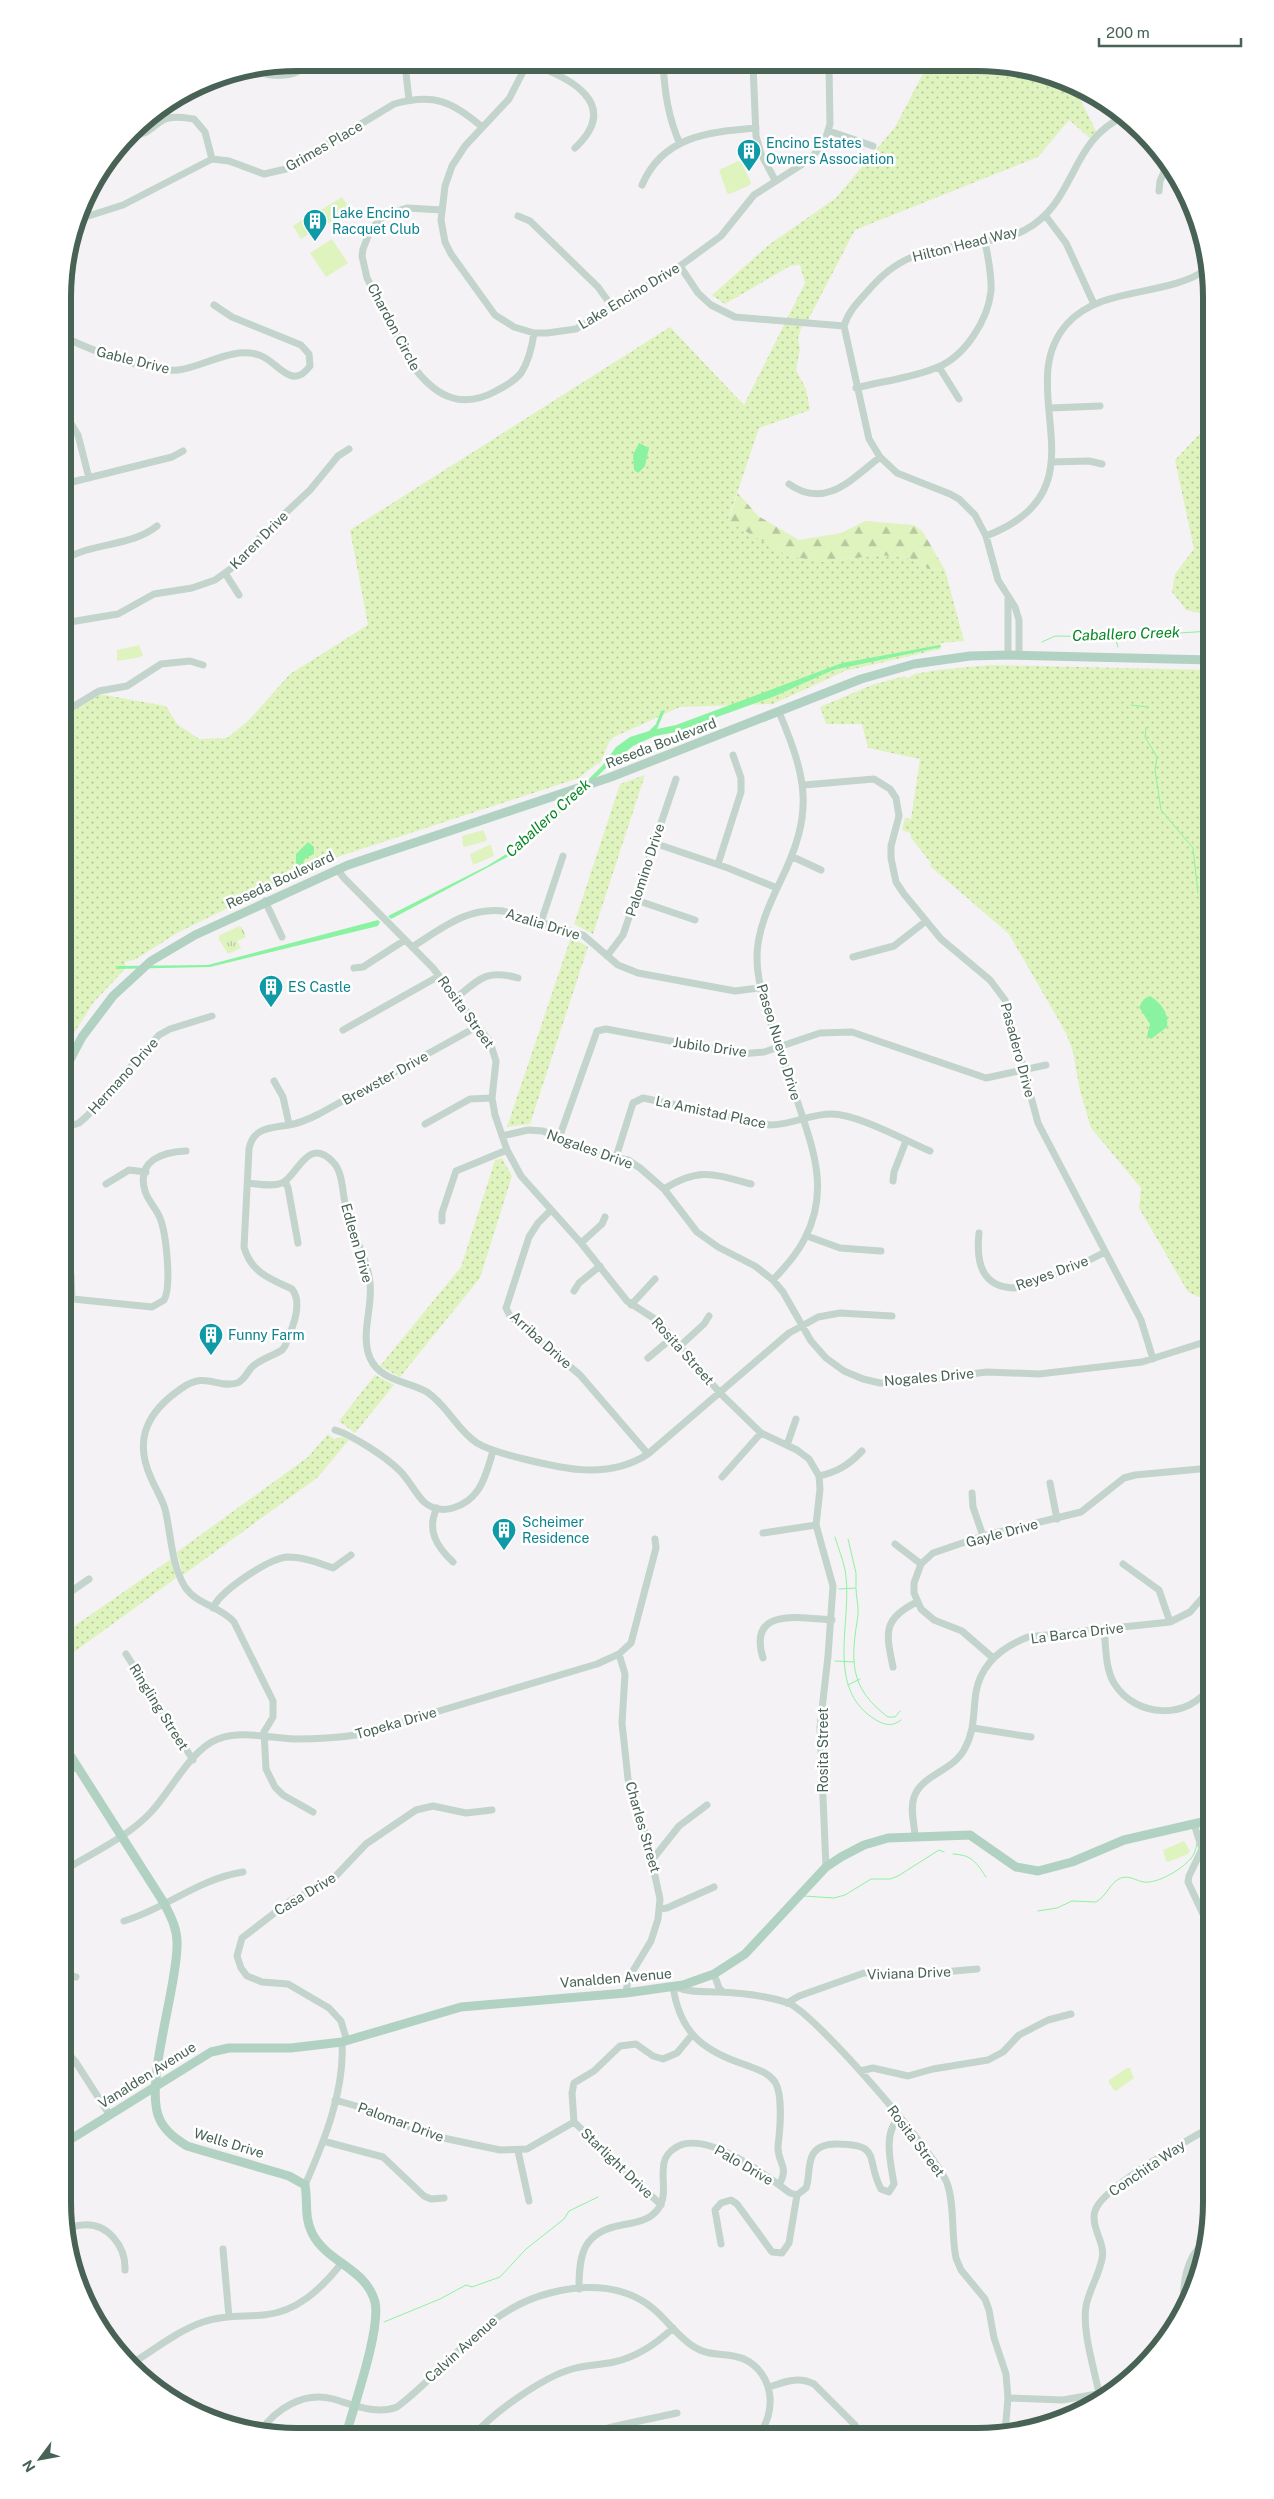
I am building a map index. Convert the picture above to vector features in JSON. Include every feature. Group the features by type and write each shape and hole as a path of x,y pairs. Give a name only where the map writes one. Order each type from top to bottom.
{"main road":[{"name":"Reseda Boulevard","path":"71,1059 95,1017 124,984 143,967 180,942 264,901 386,850 584,786 861,679 914,664 970,656 1008,655 1203,660"},
{"name":"Wells Drive","path":"71,1757 164,1903 176,1930 177,1945 155,2086 156,2108 159,2119 173,2137 188,2146 289,2176 305,2185"},
{"name":"Vanalden Avenue","path":"71,2138 211,2052 229,2048 290,2048 345,2042 461,2007 674,1987 714,1974 756,1943 826,1867 840,1856 864,1845 888,1838 915,1835 970,1835 1016,1867 1038,1871 1072,1862 1124,1840 1203,1822"},
{"path":"305,2185 306,2209 311,2232 325,2252 352,2270 365,2282 374,2300 376,2311 375,2329 348,2428"}],"street":[{"path":"266,73 281,77 300,71"},
{"path":"406,71 409,100"},
{"name":"Lake Encino Drive","path":"525,71 509,99 482,126 465,146 452,166 445,186 442,229 445,242 471,284 495,315 514,328 534,333 562,332 576,329 680,266 721,236 748,202 775,180 812,158 822,145 829,131"},
{"path":"545,71 576,84 588,98 592,122 589,134 575,148"},
{"path":"663,71 670,121 680,144"},
{"path":"753,71 756,128 761,154 775,180"},
{"path":"829,71 832,111 829,131 873,146"},
{"name":"Grimes Place","path":"212,159 229,161 256,173 275,174 394,104 409,100 429,99 449,102 482,126"},
{"path":"86,217 123,205 212,159 205,132 194,119 171,117 164,119 148,132 141,135"},
{"name":"Hilton Head Way","path":"844,326 849,313 877,280 896,264 922,253 985,242 1017,234 1045,215 1063,194 1076,163 1091,140 1104,128 1117,120"},
{"path":"642,185 655,162 680,144 710,132 756,128"},
{"path":"1159,191 1160,181 1164,171"},
{"name":"Chardon Circle","path":"442,210 406,208 386,214 371,229 363,249 362,256 368,278 416,370 426,382 443,396 462,400 484,398 517,377 531,351 534,333"},
{"path":"1045,215 1066,243 1094,304"},
{"path":"518,216 530,221 598,288 613,308"},
{"path":"856,388 939,367 960,352 986,309 991,279 985,242"},
{"path":"680,266 698,293 711,304 728,314 743,319 781,320 803,324 844,326 856,388 869,439 880,457 904,477 959,499 975,515 986,536 995,571 1008,598 1015,607 1019,620 1019,656"},
{"path":"986,536 1006,529 1029,512 1043,492 1051,462 1048,366 1054,344 1068,323 1094,304 1185,280 1201,272"},
{"name":"Gable Drive","path":"71,340 103,353 160,369 180,370 232,354 250,353 264,356 286,374 293,377 300,375 310,366 309,354 301,344 232,317 214,305"},
{"path":"939,367 960,399"},
{"path":"1050,408 1100,406"},
{"path":"71,424 78,435 89,478"},
{"name":"Karen Drive","path":"71,622 118,614 154,594 204,584 225,573 236,565 263,534 310,490 338,456 349,450"},
{"path":"71,482 172,457 183,451"},
{"path":"789,484 801,493 824,494 846,484 880,457"},
{"path":"1051,462 1089,461 1102,464"},
{"path":"71,556 82,551 148,534 157,526"},
{"path":"225,573 239,595"},
{"path":"1008,598 1008,655"},
{"path":"71,708 96,692 127,686 166,663 190,661 203,665"},
{"name":"Paseo Nuevo Drive","path":"773,1280 792,1260 807,1236 817,1200 818,1181 812,1144 759,988 757,957 759,937 777,888 793,857 801,834 805,805 804,785 795,753 779,712"},
{"path":"718,864 741,792 741,778 733,755"},
{"name":"Pasadero Drive","path":"804,785 867,778 874,779 890,789 896,798 899,816 891,846 892,870 904,894 948,946 1000,989 1010,1011 1038,1123 1141,1320 1153,1359"},
{"name":"Palomino Drive","path":"608,956 623,936 676,779"},
{"path":"654,843 718,864 777,888"},
{"path":"541,922 563,856"},
{"path":"793,857 821,870"},
{"name":"Rosita Street","path":"338,869 344,878 439,976 494,1050 496,1061 492,1098 495,1115 507,1150 521,1176 582,1244 631,1305 654,1317 720,1393 761,1433 769,1439 787,1445 808,1458 818,1476 820,1489 816,1525 833,1586 832,1620 820,1727 826,1867"},
{"path":"636,900 695,920"},
{"path":"264,901 282,937"},
{"name":"Azalia Drive","path":"412,947 463,915 475,911 503,911 584,935 618,965 638,973 735,991 759,988"},
{"path":"853,957 894,946 926,921"},
{"path":"354,968 363,967 405,940"},
{"path":"456,998 488,975 504,974 518,978"},
{"path":"343,1030 439,976"},
{"name":"Hermano Drive","path":"71,1126 79,1123 87,1116 159,1035 170,1029 212,1016"},
{"name":"Brewster Drive","path":"313,1812 290,1800 275,1787 266,1769 264,1737 274,1709 270,1692 234,1622 224,1613 193,1596 180,1578 166,1511 145,1466 142,1452 147,1426 152,1415 174,1393 198,1380 237,1383 243,1380 253,1366 282,1350 285,1346 297,1307 296,1294 292,1289 259,1273 246,1255 244,1247 249,1149 255,1135 266,1127 289,1124 319,1114 478,1026"},
{"name":"Jubilo Drive","path":"559,1138 597,1031 606,1029 740,1054 779,1048 820,1033 852,1032 977,1077 995,1078 1046,1065"},
{"path":"274,1081 283,1097 289,1124"},
{"path":"425,1124 470,1099 492,1098"},
{"name":"La Amistad Place","path":"616,1157 632,1106 641,1098 770,1124 821,1114 841,1115 854,1118 930,1152"},
{"name":"Nogales Drive","path":"502,1136 537,1130 594,1152 628,1160 640,1168 664,1189 697,1232 718,1248 755,1266 773,1280 783,1292 802,1326 819,1350 834,1365 863,1379 880,1383 898,1383 988,1372 1039,1374 1153,1359 1203,1343"},
{"path":"893,1181 894,1172 906,1141"},
{"path":"442,1221 442,1213 456,1171 507,1150"},
{"path":"71,1276 72,1299 152,1307 164,1300 168,1288 163,1227 144,1189 146,1172 149,1164 161,1154 186,1151"},
{"name":"Edleen Drive","path":"285,1181 299,1163 311,1154 326,1156 332,1160 341,1176 345,1206 370,1279 366,1343 371,1361 386,1375 427,1393 478,1444 493,1450"},
{"path":"106,1184 129,1170 146,1172"},
{"path":"664,1189 697,1174 715,1174 751,1184"},
{"path":"248,1183 273,1184 285,1181 288,1188 298,1244"},
{"name":"Arriba Drive","path":"552,1210 538,1223 528,1237 506,1308 510,1316 580,1375 648,1454"},
{"path":"582,1244 602,1224 605,1217"},
{"name":"Reyes Drive","path":"979,1233 978,1253 982,1269 995,1284 1006,1288 1016,1288 1076,1267 1106,1252"},
{"path":"807,1236 840,1248 881,1251"},
{"path":"574,1291 579,1283 600,1266"},
{"path":"631,1305 655,1279"},
{"path":"335,1430 348,1434 398,1469 424,1502 437,1508 456,1508 469,1499 485,1477 493,1450 561,1468 580,1470 619,1467 635,1463 648,1454 789,1333 818,1317 840,1312 892,1316"},
{"path":"680,1346 704,1324 709,1316"},
{"path":"648,1358 673,1337"},
{"path":"787,1445 796,1419"},
{"path":"722,1477 761,1433"},
{"path":"818,1476 834,1472 850,1463 862,1451"},
{"name":"Gayle Drive","path":"921,1564 933,1554 983,1536 1081,1512 1124,1478 1134,1475 1203,1469"},
{"path":"1050,1483 1057,1519"},
{"path":"972,1493 973,1507 983,1536"},
{"path":"437,1508 432,1522 433,1534 437,1543 453,1562"},
{"path":"763,1533 816,1525"},
{"name":"Topeka Drive","path":"71,1866 121,1835 151,1812 202,1749 216,1740 233,1736 324,1738 362,1734 597,1664 619,1654 631,1643 656,1548 655,1539"},
{"path":"895,1544 921,1564 914,1584 917,1602 926,1616 962,1631 993,1658"},
{"path":"213,1608 221,1595 276,1560 299,1558 333,1568 351,1554"},
{"path":"1123,1564 1159,1590 1170,1622"},
{"path":"71,1591 89,1579"},
{"name":"La Barca Drive","path":"915,1835 914,1798 920,1784 953,1764 965,1750 973,1728 980,1678 993,1658 1015,1642 1028,1637 1170,1622 1190,1612 1203,1597"},
{"path":"893,1667 887,1642 888,1630 892,1619 901,1610 917,1602"},
{"path":"763,1658 760,1638 771,1622 781,1617 832,1620"},
{"path":"1104,1629 1111,1677 1123,1695 1135,1705 1163,1712 1178,1708 1203,1694"},
{"name":"Ringling Street","path":"126,1654 193,1760"},
{"name":"Charles Street","path":"619,1654 625,1674 622,1723 628,1779 659,1887 660,1909 652,1941 628,1980 626,1993"},
{"path":"973,1728 1030,1737"},
{"path":"71,1770 77,1766"},
{"path":"652,1860 679,1826 707,1805"},
{"name":"Casa Drive","path":"305,2185 323,2141 335,2100 345,2042 341,2021 329,2008 288,1984 262,1982 247,1976 241,1968 237,1956 242,1938 290,1901 331,1881 366,1844 416,1810 433,1806 466,1812 492,1810"},
{"path":"1194,1824 1202,1849 1188,1882 1203,1914"},
{"path":"124,1921 143,1916 164,1903 212,1879 242,1872"},
{"path":"660,1909 668,1908 714,1887"},
{"name":"Viviana Drive","path":"787,2003 799,1996 864,1973 898,1976 977,1969"},
{"path":"714,1974 719,1988 724,1992"},
{"path":"71,1976 76,1977"},
{"path":"674,1987 677,2007 684,2025 692,2035 711,2050 760,2070 775,2082 779,2099 778,2150 785,2166 785,2176 779,2185"},
{"name":"Rosita Street","path":"674,1987 685,1991 724,1992 795,2006 860,2071 900,2117 947,2182 956,2258 962,2270 979,2290 987,2305 994,2338 1006,2374 1008,2398 1006,2426"},
{"path":"860,2071 872,2068 908,2076 932,2069 988,2060 1003,2052 1019,2035 1054,2018 1071,2014"},
{"path":"574,2122 572,2093 574,2083 594,2071 620,2046 636,2044 663,2059 677,2053 692,2035"},
{"path":"71,2057 109,2114"},
{"name":"Palomar Drive","path":"335,2100 367,2109 429,2135 500,2150 518,2151 534,2146 574,2122"},
{"path":"721,2244 715,2210 721,2203 731,2200 737,2204 772,2252 782,2253 789,2243 797,2195 806,2188 808,2182 812,2156 820,2147 828,2144 856,2144 865,2148 871,2156 881,2189 889,2192 894,2184 890,2139 892,2125 900,2117"},
{"name":"Starlight Drive","path":"574,2122 661,2205"},
{"name":"Conchita Way","path":"1099,2392 1085,2322 1086,2305 1103,2257 1094,2221 1096,2207 1111,2190 1203,2132"},
{"path":"323,2141 383,2157 424,2196 431,2199 444,2198"},
{"name":"Palo Drive","path":"661,2205 665,2194 664,2162 673,2149 685,2144 714,2146 723,2150 790,2193 797,2195"},
{"path":"518,2151 529,2201"},
{"path":"579,2289 579,2263 583,2250 591,2238 605,2229 647,2218 661,2205"},
{"path":"73,2228 82,2225 95,2226 108,2232 123,2252 125,2270"},
{"path":"1185,2291 1186,2275 1198,2248"},
{"path":"224,2249 229,2317"},
{"path":"137,2360 188,2329 204,2322 229,2317 265,2315 296,2305 318,2290 341,2264"},
{"name":"Calvin Avenue","path":"265,2425 275,2414 287,2405 319,2397 379,2411 397,2407 498,2315 531,2298 552,2292 579,2289 601,2288 619,2290 637,2297 656,2311 697,2349 743,2359 754,2366 769,2387"},
{"path":"482,2428 502,2410 536,2385 555,2375 630,2358 643,2352 673,2328"},
{"path":"763,2428 768,2421 770,2411 769,2387 796,2380 806,2380 814,2384 856,2428"},
{"path":"1008,2398 1063,2400 1096,2394"},
{"path":"613,2428 677,2413"}],"green space":[{"path":"924,71 976,71 1006,73 1035,79 1063,88 1077,95 1097,133 1091,139 1069,120 1038,157 855,230 807,322 801,328 798,339 800,349 796,370 806,389 810,410 759,428 728,520 788,556 825,562 879,555 910,558 929,569 945,570 964,641 941,643 941,649 845,671 773,704 680,707 614,737 609,742 600,764 598,763 579,778 337,857 295,875 177,933 136,959 125,962 125,969 93,1003 71,1038 71,711 99,694 166,706 177,724 199,739 227,738 249,720 290,674 368,625 350,530 670,327 744,405 805,283 800,265 790,266 725,304 712,295 770,244 836,198 895,127"},
{"path":"738,161 741,162 751,182 750,185 730,194 727,193 719,170"},
{"path":"342,197 350,209 327,224 319,211"},
{"path":"316,211 325,224 301,239 293,226"},
{"path":"332,239 348,263 326,277 310,253"},
{"path":"1203,430 1203,614 1186,610 1172,592 1175,574 1194,549 1175,460"},
{"path":"738,493 758,516 799,540 841,533 865,521 914,525 923,532 945,570 929,569 910,558 879,555 825,562 788,556 728,521"},
{"path":"139,645 143,655 141,657 117,661 117,650"},
{"path":"991,665 1203,670 1203,1295 1199,1297 1188,1292 1139,1208 1141,1188 1091,1128 1080,1091 1073,1052 1066,1033 1009,934 930,866 931,863 911,838 910,833 902,830 905,818 911,819 920,759 868,748 862,724 826,724 820,707 872,685 905,676 907,679 914,674"},
{"path":"645,775 593,934 574,924 620,784"},
{"path":"483,830 486,841 463,846 462,836"},
{"path":"491,845 494,856 473,865 470,854"},
{"path":"239,926 242,927 246,937 237,941 241,948 228,954 218,938 220,935"},
{"path":"571,937 588,947 530,1124 507,1127"},
{"path":"502,1158 512,1176 480,1278 400,1377 380,1366 461,1267 495,1160"},
{"path":"375,1375 394,1385 355,1433 339,1421"},
{"path":"328,1434 334,1439 342,1437 349,1440 317,1478 183,1575 177,1552 308,1457"},
{"path":"171,1559 176,1578 71,1654 71,1628"},
{"path":"1184,1841 1190,1851 1188,1854 1168,1862 1166,1861 1163,1850"},
{"path":"1130,2068 1134,2078 1116,2091 1114,2090 1109,2080"}],"shaded area":[{"path":"639,443 649,448 645,466 638,473 634,470 633,455"},
{"path":"940,645 941,647 833,670 775,696 676,732 655,736 633,746 605,769 524,848 391,919 388,916 487,866 521,845 602,766 616,747 630,737 649,731 656,724 661,711 665,710 657,729 676,725 842,663"},
{"path":"308,842 314,847 314,854 306,858 300,866 296,866 296,854"},
{"path":"378,920 380,922 378,926 210,967 116,969 116,966 208,965"},
{"path":"1150,996 1164,1009 1167,1017 1167,1027 1151,1039 1147,1036 1150,1024 1139,1007 1144,999"}],"waterway":[{"name":"Caballero Creek","path":"1042,642 1055,636 1115,637 1203,632"},
{"path":"1115,637 1118,647"},
{"path":"1131,705 1148,707"},
{"path":"1146,728 1145,737 1157,757 1155,770 1161,810 1193,848 1198,893"},
{"path":"835,1537 845,1570 847,1589 844,1652 845,1672 850,1690 860,1706 876,1720 889,1724 895,1724 901,1720"},
{"path":"848,1539 856,1573 856,1587"},
{"path":"839,1589 856,1588 858,1612 854,1659 855,1672 859,1683 865,1695 888,1717 895,1717 900,1711"},
{"path":"835,1661 854,1662"},
{"path":"848,1685 860,1679"},
{"path":"1038,1911 1057,1908 1072,1901 1096,1902 1117,1880 1124,1877 1144,1882 1163,1878 1177,1870 1192,1857 1197,1843"},
{"path":"804,1896 834,1898 845,1895 871,1879 890,1879 939,1850 944,1852"},
{"path":"953,1854 965,1856 973,1860 986,1877"},
{"path":"384,2322 440,2299 466,2285 472,2287 500,2277 526,2249 564,2219 569,2211 598,2197"}],"place":[{"name":"Encino Estates Owners Association","path":"749,172"},
{"name":"Lake Encino Racquet Club","path":"315,242"},
{"name":"ES Castle","path":"271,1008"},
{"name":"Funny Farm","path":"211,1356"},
{"name":"Scheimer Residence","path":"504,1551"}]}
